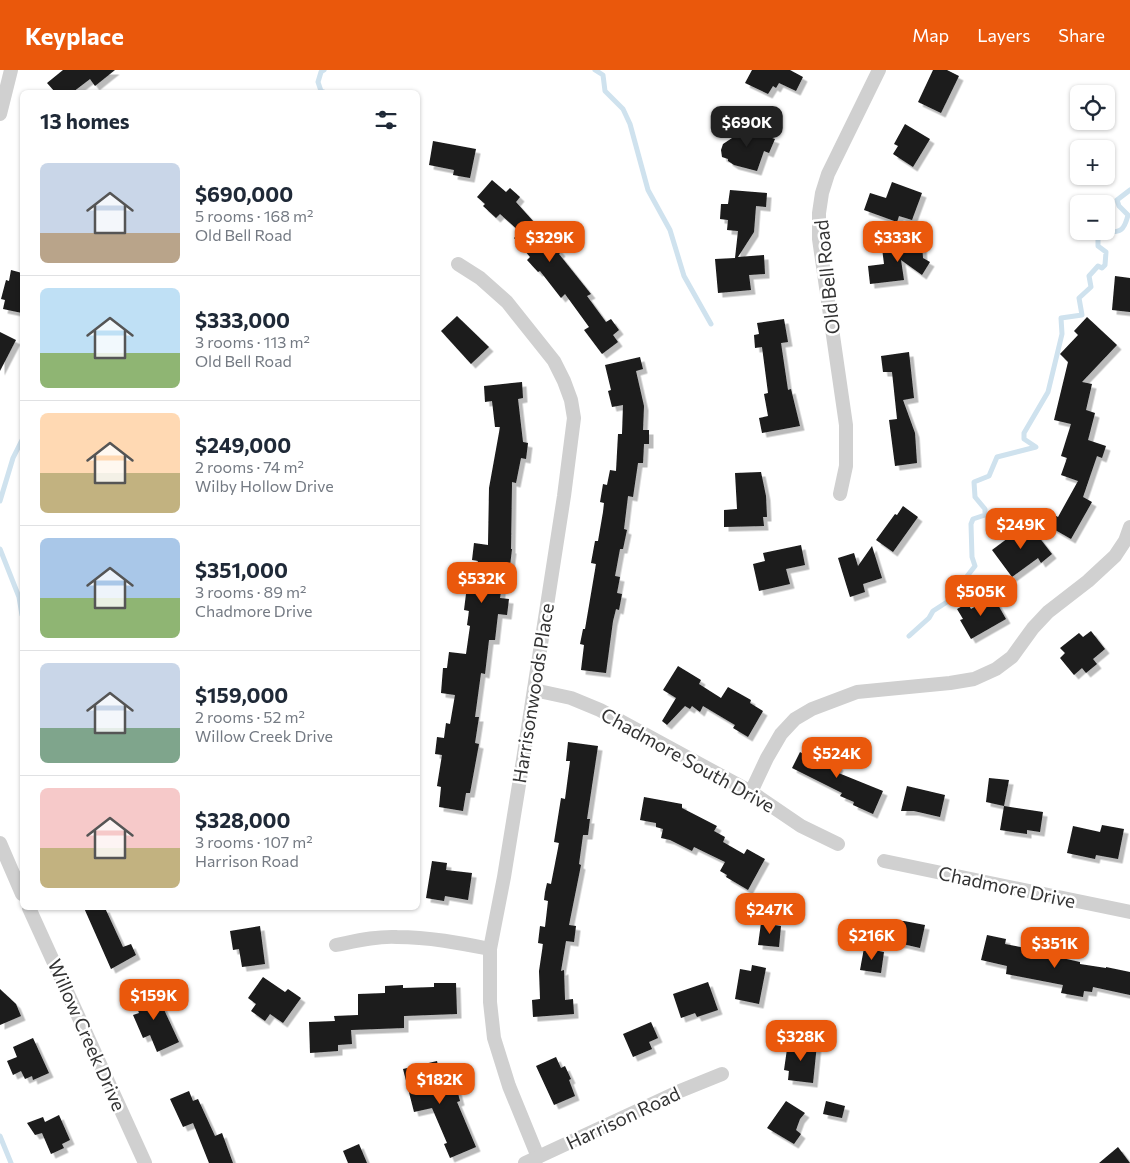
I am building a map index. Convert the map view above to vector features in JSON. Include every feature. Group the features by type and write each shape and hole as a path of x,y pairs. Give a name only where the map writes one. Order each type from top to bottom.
{"street":[{"path":"0,114 11,70"},
{"name":"Old Bell Road","path":"840,494 846,466 846,425 819,239 819,213 822,193 828,174 879,70"},
{"name":"Harrisonwoods Place","path":"458,264 480,278 507,302 554,361 571,400 574,418 534,690 504,877 490,948 490,1002 494,1038 509,1086 538,1157"},
{"path":"751,792 781,734 795,720 812,709 857,692 950,683 974,679 996,670 1012,657 1033,628 1048,612 1088,581 1115,556 1125,541 1130,527"},
{"name":"Chadmore South Drive","path":"534,690 571,698 600,710 751,792 801,826 838,844"},
{"path":"0,844 20,889"},
{"name":"Chadmore Drive","path":"884,861 1130,912"},
{"name":"Willow Creek Drive","path":"30,910 145,1163"},
{"path":"336,944 396,936 427,938 490,948"},
{"name":"Harrison Road","path":"525,1163 680,1091 722,1074"}],"building":[{"path":"63,70 115,70 95,86 90,79 76,90 53,90 47,83"},
{"path":"752,70 790,70 803,77 796,91 779,83 776,88 773,86 768,94 745,83"},
{"path":"933,70 947,70 959,76 941,113 918,102"},
{"path":"905,124 930,139 913,167 893,154 898,146 894,144"},
{"path":"737,126 775,139 769,153 764,151 757,171 734,165 728,159 722,157 721,150 723,144 732,138"},
{"path":"433,141 476,149 470,178 453,175 454,170 429,165"},
{"path":"492,180 506,192 510,188 520,197 516,202 561,252 559,254 591,294 587,296 606,322 611,319 619,330 613,335 618,342 602,354 584,330 589,327 565,294 561,298 540,271 538,272 527,260 530,257 514,238 520,232 500,214 496,218 483,206 485,204 477,197"},
{"path":"892,182 922,193 912,220 899,216 897,222 864,210 870,193 886,198"},
{"path":"730,190 767,193 766,207 756,206 754,232 738,257 764,255 765,274 749,275 751,290 718,293 715,259 735,258 738,231 727,230 728,220 720,219 721,204 728,204"},
{"path":"922,243 923,258 930,262 922,275 901,260 904,280 870,284 868,266 884,264 882,248"},
{"path":"11,270 20,272 20,313 3,309 5,300 1,299 6,280 9,281"},
{"path":"1115,276 1130,278 1130,312 1112,310"},
{"path":"457,316 489,347 471,364 441,331"},
{"path":"1087,317 1117,345 1082,382 1092,384 1086,410 1095,413 1088,440 1106,446 1102,458 1097,456 1083,497 1092,502 1071,539 1043,523 1049,512 1058,517 1078,481 1061,475 1067,458 1061,456 1071,424 1054,420 1068,362 1060,354 1078,335 1074,331"},
{"path":"784,319 788,342 781,343 788,390 791,389 800,426 762,433 759,418 768,416 764,394 768,393 762,347 755,348 754,335 759,334 757,323"},
{"path":"0,332 16,340 0,371"},
{"path":"909,352 914,398 903,400 915,433 917,463 895,466 889,420 897,419 892,372 883,372 881,356"},
{"path":"640,357 643,369 636,371 644,406 643,430 649,430 649,444 644,444 643,463 638,463 633,497 628,496 624,529 627,530 623,549 620,549 615,576 620,577 617,593 622,594 619,610 616,609 613,621 606,673 581,670 584,645 580,644 583,629 585,629 596,564 591,563 595,541 598,541 603,512 604,503 600,502 603,484 607,485 610,470 616,471 618,434 622,434 623,405 612,407 608,391 611,390 605,365"},
{"path":"522,382 523,398 518,399 523,442 528,443 526,459 521,458 516,483 512,482 512,549 510,566 505,565 500,598 509,599 507,615 498,614 495,640 489,640 485,674 481,673 475,717 479,717 475,743 479,744 470,793 466,793 463,811 439,807 441,787 437,786 442,755 435,754 437,737 444,738 446,723 450,724 455,695 441,693 443,668 447,668 449,652 466,654 470,626 467,625 469,611 464,610 466,594 473,594 478,561 472,560 474,543 488,545 489,488 500,427 495,427 492,401 485,402 484,386"},
{"path":"761,472 766,496 767,517 763,517 764,526 724,527 724,510 737,509 735,473"},
{"path":"903,506 918,517 893,552 876,540"},
{"path":"1028,523 1052,554 1041,563 1038,558 1012,577 992,550"},
{"path":"801,545 805,565 786,569 790,584 759,591 753,564 765,561 763,553"},
{"path":"872,546 882,578 863,584 865,592 850,597 838,558 854,553 858,566"},
{"path":"993,596 1006,619 971,639 960,620 963,619 957,609 968,603 971,609"},
{"path":"1091,631 1105,649 1093,659 1097,664 1086,673 1082,668 1074,675 1060,658 1065,653 1060,648 1079,633 1083,637"},
{"path":"678,666 701,680 699,684 721,698 728,687 751,700 750,703 763,711 748,737 733,728 735,725 703,706 700,712 692,706 690,709 685,706 667,725 662,721 676,698 663,690"},
{"path":"568,742 598,746 587,819 590,819 588,835 583,835 579,864 581,865 569,925 576,926 574,942 566,941 561,971 564,970 565,1000 573,999 574,1014 533,1017 532,1000 540,999 539,971 543,944 538,943 540,926 545,927 548,901 544,900 545,892 547,883 551,884 559,843 554,842 561,798 565,799 570,761 566,761"},
{"path":"810,744 826,752 823,759 839,766 836,772 883,791 873,814 853,805 854,802 840,796 842,793 792,768 800,752 805,755"},
{"path":"989,778 1009,780 1004,806 986,802"},
{"path":"907,786 945,795 940,817 914,811 901,811"},
{"path":"644,797 682,804 682,808 717,826 714,831 725,837 723,842 744,854 747,849 765,859 748,890 726,877 727,875 720,871 725,862 694,847 692,851 670,840 661,838 663,829 656,827 656,823 640,820"},
{"path":"1004,806 1043,812 1040,832 1027,830 1027,834 1000,830"},
{"path":"1102,825 1124,829 1118,859 1096,855 1095,859 1067,853 1073,826 1100,832"},
{"path":"432,861 447,863 446,870 472,873 468,900 445,896 444,901 426,898"},
{"path":"85,910 106,910 123,947 131,944 136,955 111,969"},
{"path":"886,920 925,925 920,948 881,939"},
{"path":"761,923 781,926 779,947 758,945"},
{"path":"260,926 265,964 242,967 239,949 233,950 230,931"},
{"path":"987,935 1006,939 1005,944 1062,955 1062,958 1080,962 1080,964 1130,972 1130,995 1093,987 1092,992 1084,991 1083,997 1061,993 1063,985 1006,974 1007,966 981,960"},
{"path":"864,948 884,952 881,973 860,970"},
{"path":"752,965 766,968 759,1004 735,999 740,969 751,971"},
{"path":"263,977 285,992 288,989 301,998 283,1023 270,1014 265,1021 251,1011 256,1004 248,998"},
{"path":"708,982 718,1010 697,1017 695,1013 681,1018 673,994"},
{"path":"434,983 456,983 457,1014 404,1016 404,1028 351,1030 352,1044 338,1045 338,1051 310,1053 309,1022 335,1021 334,1016 358,1015 358,994 385,993 385,986 403,985 403,988 434,987"},
{"path":"154,988 179,1042 157,1052 150,1035 143,1038 133,1015 139,1013 133,998"},
{"path":"0,989 16,1004 21,1016 0,1025"},
{"path":"651,1022 658,1038 649,1042 652,1049 633,1057 623,1034"},
{"path":"33,1038 49,1073 33,1080 32,1076 25,1079 21,1071 13,1075 7,1061 17,1057 13,1047"},
{"path":"792,1041 817,1044 813,1083 788,1080 789,1071 784,1070 787,1049 791,1049"},
{"path":"556,1057 561,1068 565,1066 571,1079 569,1080 575,1096 554,1105 536,1066"},
{"path":"437,1061 443,1086 455,1082 460,1101 457,1102 476,1147 450,1158 444,1144 447,1143 432,1108 414,1112 403,1069"},
{"path":"189,1091 193,1101 198,1099 215,1136 222,1133 233,1163 209,1163 193,1123 183,1127 170,1099"},
{"path":"786,1101 805,1113 800,1119 796,1130 801,1134 794,1144 767,1128"},
{"path":"826,1101 845,1106 842,1118 823,1114"},
{"path":"59,1115 70,1140 62,1144 64,1148 51,1154 42,1133 35,1135 27,1123 43,1117 45,1122"},
{"path":"359,1144 367,1163 348,1163 343,1151"},
{"path":"1118,1147 1130,1163 1099,1163"}],"waterway":[{"path":"321,90 318,82 321,72 324,70"},
{"path":"595,70 603,75 605,91 623,109 630,124 648,190 670,230 684,276 711,324"},
{"path":"909,636 929,618 933,611 947,602 975,566 972,557 971,524 973,519 985,515 985,509 975,497 974,482 989,476 997,457 1036,447 1024,439 1024,433 1048,392 1062,334 1061,318 1082,315 1079,298 1091,287 1089,276 1098,266 1102,268 1105,265 1106,252 1098,246 1098,233 1115,232 1124,226 1128,215 1119,206 1117,200 1130,190"},
{"path":"0,501 13,458 20,444"},
{"path":"0,549 20,603"},
{"path":"0,1136 11,1163"}]}
